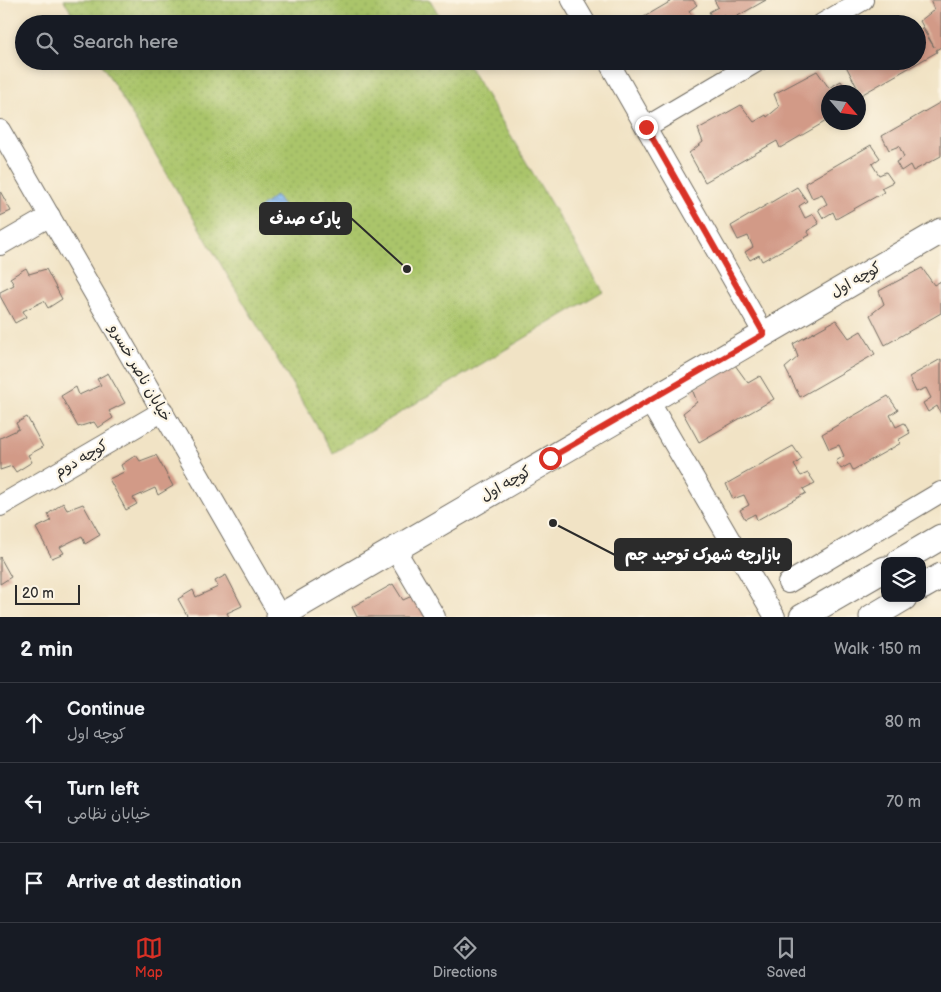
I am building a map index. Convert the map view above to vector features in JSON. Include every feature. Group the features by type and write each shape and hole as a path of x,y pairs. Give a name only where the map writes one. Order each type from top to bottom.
{"street":[{"path":"572,0 581,15"},
{"path":"837,15 863,0"},
{"path":"613,70 764,334"},
{"path":"646,127 743,70"},
{"name":"خیابان ناصر خسرو","path":"0,130 280,617"},
{"path":"0,245 50,216"},
{"name":"کوچه اول","path":"280,617 941,231"},
{"path":"649,401 775,617"},
{"name":"کوچه دوم","path":"0,506 162,411"},
{"path":"788,583 941,492"},
{"path":"907,557 941,537"},
{"path":"395,549 434,617"},
{"path":"802,617 881,571"},
{"path":"926,585 941,576"},
{"path":"872,617 897,602"}],"green space":[{"path":"64,0 430,0 439,15 73,15"},
{"path":"105,70 471,70 603,291 333,453"}],"water":[{"path":"276,195 291,219 271,234 257,210"}],"building":[{"path":"673,0 693,0 697,5 689,11 692,15 647,15"},
{"path":"714,0 766,0 739,15 711,15 709,12 718,7"},
{"path":"930,0 941,0 941,47 936,50 937,52 926,58 926,34 934,47 926,32 926,16 934,10"},
{"path":"848,70 905,70 866,92 866,85 856,85"},
{"path":"817,71 827,85 821,85 821,124 780,148 777,141 705,182 689,153 703,142 698,129 741,105 754,122 766,115 767,117 779,107 774,94"},
{"path":"841,81 844,85 834,85"},
{"path":"941,102 941,156 913,171 910,165 901,171 896,162 904,157 899,146 889,150 882,136"},
{"path":"871,145 880,158 872,164 879,175 886,172 893,182 881,188 884,192 836,219 833,212 823,218 818,209 827,204 822,194 812,198 805,183"},
{"path":"797,187 807,201 799,206 805,218 813,214 819,224 807,231 810,235 762,261 759,255 750,260 745,252 753,247 748,236 738,240 731,226"},
{"path":"0,191 11,211 0,216"},
{"path":"26,268 29,274 46,269 62,299 48,308 44,301 23,311 26,317 15,323 0,296 0,292 14,285 10,278"},
{"path":"922,268 934,285 941,281 941,313 885,345 870,315 884,304 879,291"},
{"path":"836,320 849,338 861,331 875,354 800,397 785,368 798,357 793,344"},
{"path":"941,359 941,414 937,406 928,412 923,403 931,398 926,388 916,392 909,377"},
{"path":"735,365 748,383 760,376 774,399 699,442 683,413 697,402 692,389"},
{"path":"108,373 125,403 109,411 113,418 98,428 94,422 78,427 61,396 76,387 79,395 101,385 97,379"},
{"path":"888,396 898,410 890,415 896,427 904,423 910,433 898,440 901,443 853,470 850,464 841,469 836,461 844,456 839,445 829,449 822,434"},
{"path":"27,417 43,447 28,455 32,462 16,472 12,466 0,470 0,438 19,429 16,423"},
{"path":"793,446 802,459 794,465 801,476 808,473 815,483 803,489 806,493 757,520 755,514 745,519 740,510 749,505 744,495 733,499 726,484"},
{"path":"136,455 140,461 156,455 173,486 158,495 155,488 133,498 137,504 126,510 109,479 124,472 121,465"},
{"path":"63,503 67,510 83,504 100,535 85,544 82,536 60,547 64,553 52,558 36,528 51,521 48,514"},
{"path":"0,557 11,577 0,584"},
{"path":"226,575 242,606 227,613 229,617 188,617 178,599 193,590 196,597 218,587 215,581"},
{"path":"393,584 403,600 421,592 434,617 357,617 352,607"}],"place":[{"name":"پارک صدف","path":"407,269"},
{"name":"بازارچه شهرک توحید جم","path":"553,523"}],"route":[{"path":"550,458 764,334 646,127"}]}
